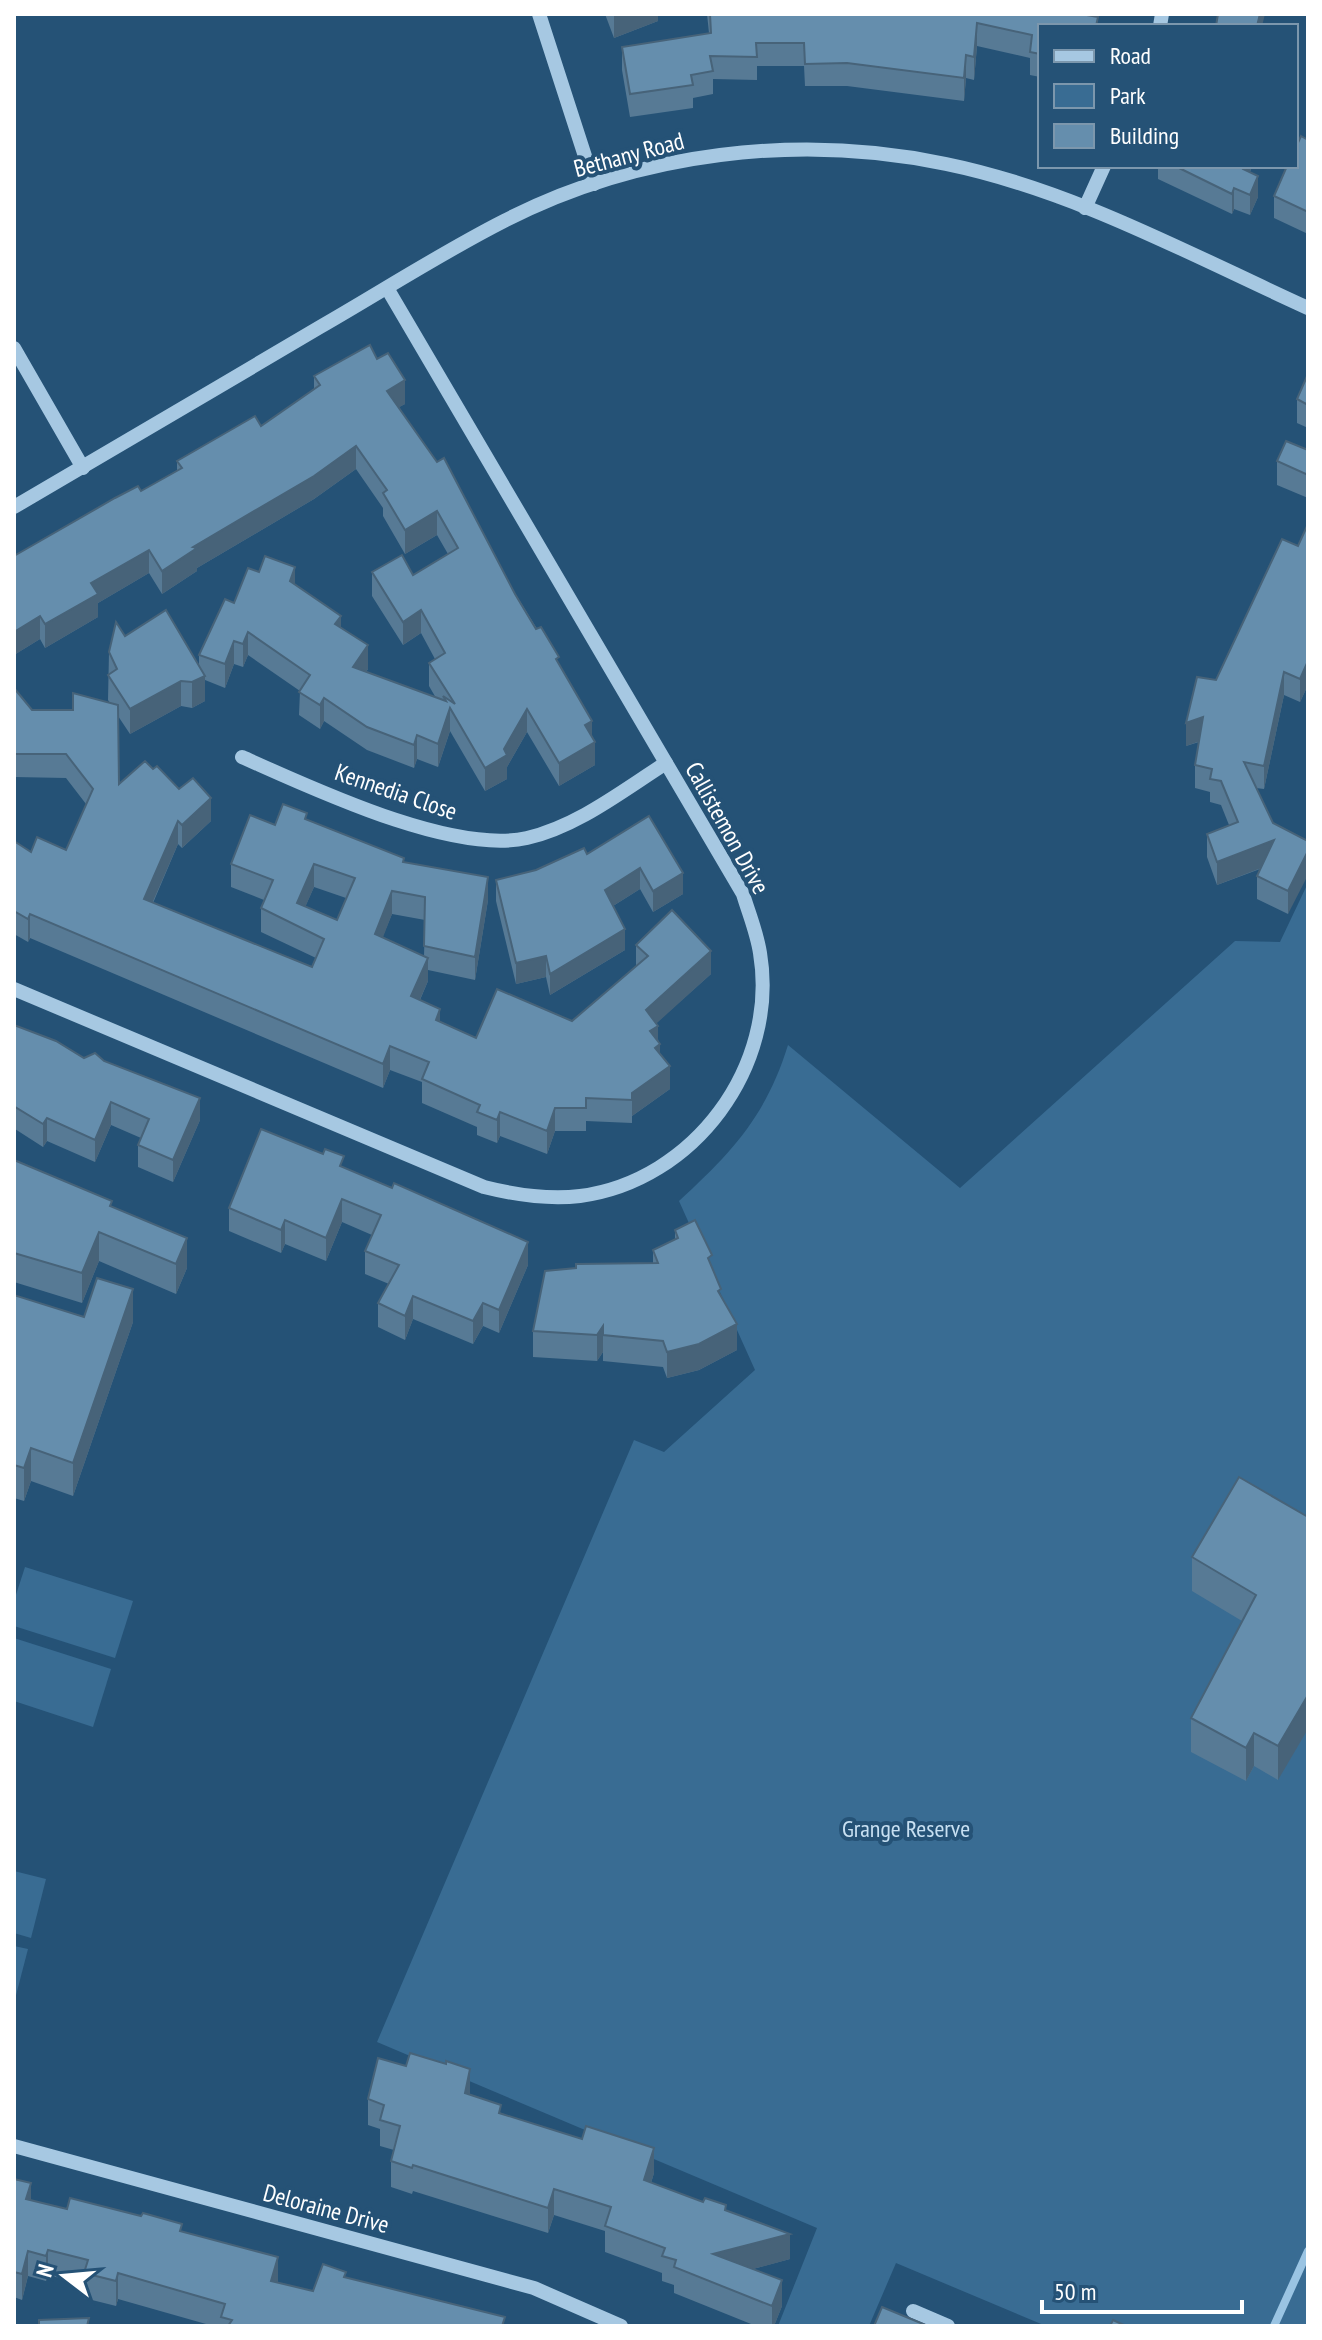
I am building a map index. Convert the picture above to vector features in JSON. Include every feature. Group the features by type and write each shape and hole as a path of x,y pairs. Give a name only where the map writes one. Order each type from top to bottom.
{"street":[{"path":"539,14 594,184"},
{"name":"Bethany Road","path":"14,507 505,220 594,184 709,156 770,149 832,149 946,164 997,176 1085,208 1308,308"},
{"path":"1085,208 1103,168"},
{"name":"Callistemon Drive","path":"14,989 484,1187 546,1198 612,1189 645,1176 677,1156 706,1130 724,1108 746,1068 760,1018 760,955 743,894 387,288"},
{"path":"14,348 83,468"},
{"name":"Kennedia Close","path":"242,757 437,832 496,842 526,838 558,828 587,814 666,763"},
{"name":"Deloraine Drive","path":"14,2146 534,2288 621,2326"},
{"path":"913,2311 948,2326"}],"green space":[{"name":"Grange Reserve","path":"1308,883 1308,2326 1046,2326 896,2263 869,2326 778,2326 817,2228 377,2042 634,1440 664,1452 755,1370 679,1201 731,1149 758,1113 788,1045 960,1188 1235,941 1280,942"},
{"path":"25,1567 133,1601 115,1658 14,1626 14,1601"},
{"path":"14,1638 111,1669 93,1727 14,1701"},
{"path":"14,1871 46,1879 31,1938 14,1933"},
{"path":"14,1946 28,1949 14,2003"}],"building":[{"path":"710,14 1081,14 1098,17 1096,24 1038,24 1038,54 1030,52 1032,35 977,23 974,57 966,55 964,78 847,63 805,64 804,43 756,43 757,57 710,56 713,71 691,75 693,85 630,94 622,47 711,33"},
{"path":"1218,14 1260,14 1258,24 1216,24"},
{"path":"1301,136 1308,140 1308,212 1274,196 1286,168 1298,168"},
{"path":"1179,168 1243,168 1258,176 1250,195 1234,188 1232,194"},
{"path":"370,345 377,359 388,353 405,380 387,391 437,462 444,458 515,594 536,629 541,627 592,721 585,725 595,742 559,763 527,709 504,749 507,755 485,768 450,708 438,744 417,735 414,745 367,727 324,698 320,705 299,692 310,675 248,632 243,644 234,641 225,664 199,655 225,599 234,603 248,568 259,572 265,556 295,567 290,581 341,616 335,624 368,645 353,667 446,701 443,696 455,704 429,663 445,653 421,610 403,622 372,572 402,555 413,575 458,548 437,511 405,530 383,493 387,490 356,446 314,476 193,547 197,548 162,571 149,550 91,583 98,594 45,624 40,616 14,632 14,556 115,498 138,486 141,491 182,468 177,461 255,416 261,426 320,385 314,376"},
{"path":"1308,374 1308,405 1297,399"},
{"path":"1286,441 1308,450 1308,475 1277,461"},
{"path":"1308,524 1308,661 1300,679 1284,672 1264,766 1244,762 1273,823 1308,841 1308,851 1288,891 1257,876 1274,840 1217,862 1207,834 1238,822 1221,781 1210,779 1212,769 1195,765 1203,717 1186,723 1197,677 1216,680 1282,539 1298,546"},
{"path":"166,610 205,676 192,682 181,681 130,709 108,675 117,669 109,652 116,622 125,636"},
{"path":"14,688 32,710 73,710 73,693 118,705 119,784 145,761 153,769 157,766 179,789 193,778 211,798 182,825 178,821 144,899 312,967 324,939 261,908 273,880 231,864 250,815 275,825 283,804 307,813 305,819 404,858 403,862 488,877 475,957 424,946 425,897 392,891 375,934 428,958 411,996 440,1009 436,1020 476,1038 497,989 572,1021 648,956 636,945 672,910 711,951 646,1010 658,1026 650,1031 660,1044 655,1048 670,1066 632,1093 632,1100 586,1098 586,1108 555,1108 547,1131 500,1112 497,1120 477,1112 480,1105 422,1079 429,1062 390,1046 383,1064 30,914 28,919 14,911 14,841 31,852 37,837 66,850 93,789 66,754 14,754","holes":["314,864 355,878 337,920 297,903"]},
{"path":"649,816 683,873 653,891 640,868 605,890 625,929 550,974 546,956 516,963 496,880 536,870 584,848 587,854"},
{"path":"14,1025 56,1041 84,1058 95,1053 104,1061 200,1098 173,1160 138,1145 149,1119 111,1102 95,1140 47,1118 43,1124 14,1109"},
{"path":"261,1129 323,1154 325,1149 344,1156 340,1166 392,1188 394,1183 528,1242 499,1310 483,1303 473,1321 413,1296 405,1316 378,1303 399,1265 365,1251 381,1215 342,1199 326,1238 285,1220 281,1230 229,1208"},
{"path":"14,1160 112,1201 110,1206 187,1238 176,1264 99,1232 82,1273 14,1253"},
{"path":"695,1220 712,1255 708,1258 721,1289 718,1291 737,1324 699,1344 667,1352 663,1341 603,1335 603,1326 597,1335 533,1331 545,1271 576,1268 576,1264 658,1263 653,1250 678,1238 675,1230"},
{"path":"97,1278 133,1289 73,1463 31,1448 24,1468 14,1465 14,1295 84,1317"},
{"path":"1239,1477 1308,1517 1308,1695 1278,1746 1254,1733 1246,1748 1191,1718 1256,1595 1192,1557"},
{"path":"410,2053 470,2069 465,2093 501,2105 499,2113 582,2139 586,2126 654,2148 644,2180 703,2202 705,2198 726,2205 725,2210 790,2234 713,2254 782,2280 772,2306 674,2267 676,2260 662,2256 665,2248 605,2226 611,2207 554,2189 548,2208 413,2165 412,2168 391,2161 400,2126 380,2120 384,2105 368,2099 378,2058 406,2066"},
{"path":"14,2179 31,2183 26,2199 67,2209 70,2198 141,2216 143,2213 182,2224 180,2231 278,2257 271,2281 313,2291 323,2264 346,2272 344,2277 505,2317 502,2326 228,2326 232,2320 221,2317 225,2304 118,2273 116,2281 84,2273 88,2260 48,2250 46,2256 28,2251 22,2274 14,2272"},
{"path":"882,2307 928,2326 874,2326"},
{"path":"89,2318 87,2326 39,2326 39,2320"},
{"path":"1113,2320 1126,2326 1110,2326"}],"waterway":[{"path":"1274,2326 1308,2251"}]}
